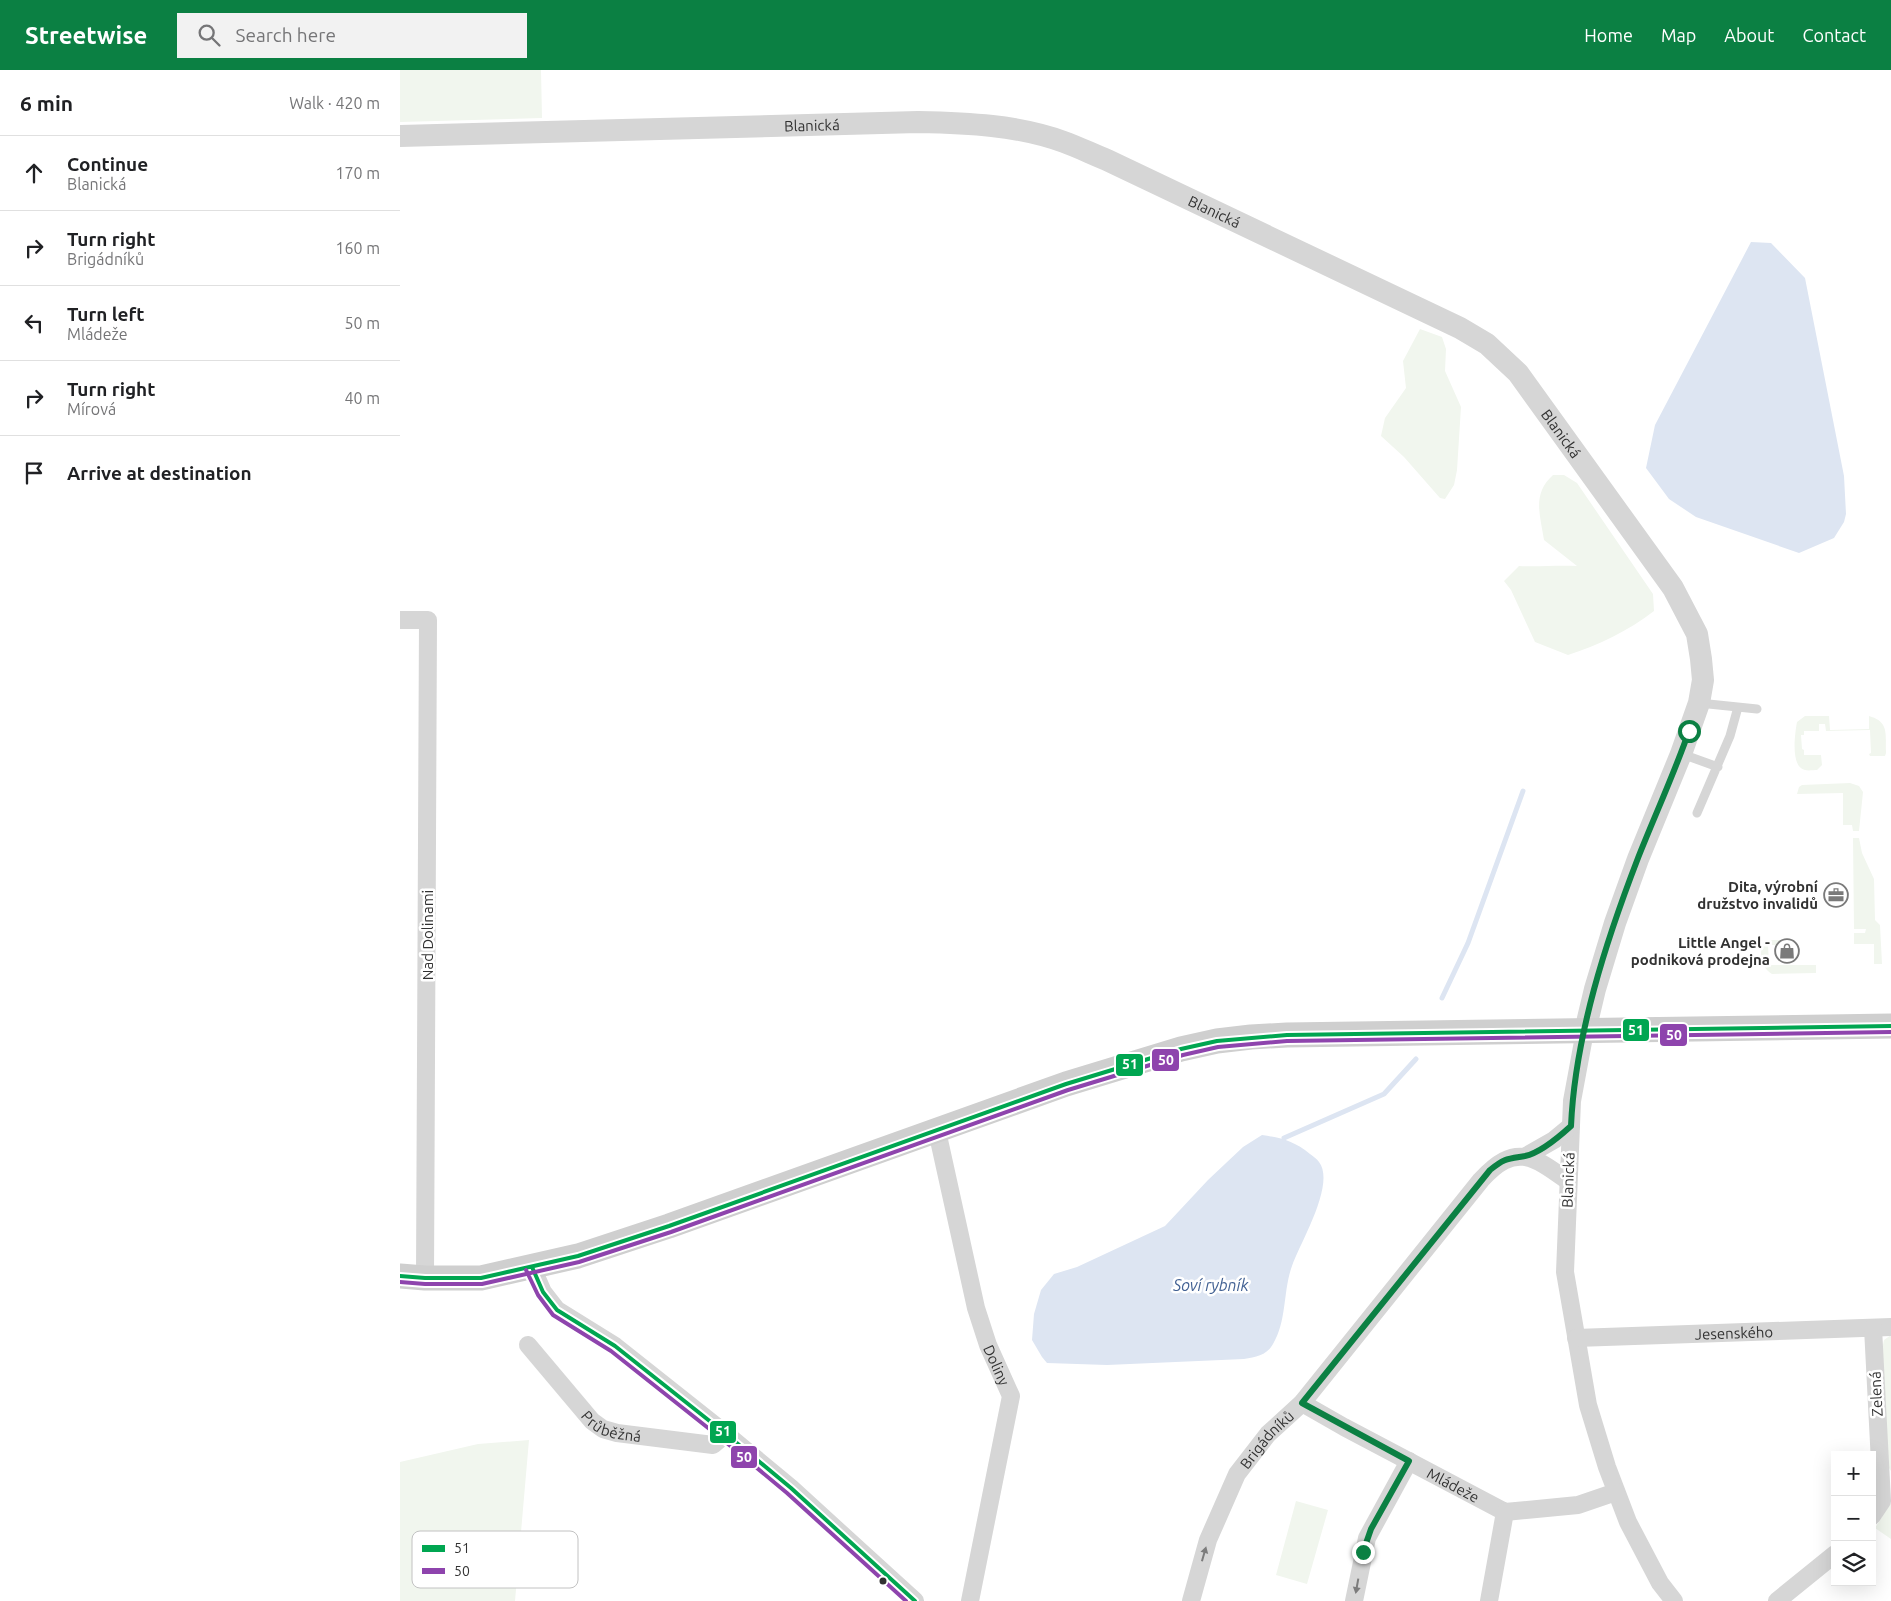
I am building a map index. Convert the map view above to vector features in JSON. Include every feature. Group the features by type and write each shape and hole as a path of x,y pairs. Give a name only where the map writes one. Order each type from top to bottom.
{"main road":[{"path":"400,1276 481,1278 578,1256 669,1226 1066,1084 1181,1049 1217,1041 1287,1035 1891,1026"}],"street":[{"name":"Blanická","path":"400,136 918,122 966,123 1005,127 1064,142 1107,160 1460,328 1487,344 1518,373 1673,588 1697,634 1703,680 1699,703 1681,754 1638,859 1615,923 1584,1031 1572,1101 1565,1272 1588,1405 1616,1492 1628,1522 1660,1583 1674,1601"},
{"name":"Nad Dolinami","path":"400,620 428,620 425,1278"},
{"name":"Brigádníků","path":"1191,1601 1208,1540 1237,1474 1268,1434 1302,1403 1481,1180 1501,1162 1512,1157 1526,1156 1554,1140 1571,1126"},
{"name":"Doliny","path":"936,1130 976,1308 988,1345 1011,1396 970,1601"},
{"path":"1526,1156 1549,1167 1568,1181"},
{"path":"532,1267 543,1292 557,1310 615,1346 726,1434 791,1488 915,1601"},
{"name":"Jesenského","path":"1576,1338 1891,1327"},
{"name":"Zelená","path":"1873,1328 1886,1485 1882,1501 1876,1510"},
{"name":"Průběžná","path":"528,1345 592,1420 603,1429 618,1433 713,1445 726,1434"},
{"name":"Mládeže","path":"1302,1403 1505,1512"},
{"path":"1354,1601 1367,1538 1409,1461"},
{"path":"1489,1601 1505,1512 1578,1505 1616,1492"},
{"path":"1777,1601 1831,1557"}],"lane":[{"path":"1699,703 1757,709"},
{"path":"1697,813 1730,736 1738,707"},
{"path":"1681,754 1718,767"}],"shaded area":[{"path":"400,70 541,70 542,118 400,122"},
{"path":"1420,329 1442,337 1446,349 1445,371 1461,407 1457,470 1454,485 1445,499 1440,498 1404,457 1381,436 1385,418 1406,388 1403,361"},
{"path":"1553,475 1564,475 1577,483 1653,594 1654,611 1613,637 1568,655 1535,642 1511,590 1504,581 1519,566 1577,566 1544,540 1539,505 1540,497 1546,482"},
{"path":"1805,716 1829,716 1830,730 1869,729 1869,716 1876,719 1885,730 1885,756 1870,756 1870,730 1826,731 1825,724 1819,724 1819,731 1804,731 1804,735 1801,735 1802,749 1804,750 1804,755 1821,755 1822,765 1817,770 1800,768 1795,756 1795,734 1797,722"},
{"path":"1850,783 1859,786 1863,792 1859,831 1853,831 1852,825 1843,825 1843,793 1797,794 1799,787 1802,785"},
{"path":"1853,838 1859,838 1862,853 1874,879 1875,920 1880,925 1882,964 1874,964 1874,944 1854,944 1854,933 1865,933 1866,929 1854,929"},
{"path":"1767,940 1792,940 1791,945 1768,945 1769,965 1816,965 1816,973 1772,974 1765,967 1761,958 1762,948"},
{"path":"1891,1335 1891,1471 1889,1468 1880,1358 1884,1340"},
{"path":"529,1440 521,1531 412,1531 412,1588 516,1588 515,1601 400,1601 400,1462 478,1444"},
{"path":"1296,1501 1328,1510 1307,1584 1276,1575"},
{"path":"1891,1503 1891,1539 1876,1529"}],"water":[{"path":"1751,242 1771,243 1805,278 1844,476 1846,514 1844,522 1834,538 1799,553 1696,517 1669,499 1646,468 1655,425"},
{"name":"Soví rybník","path":"1262,1135 1282,1139 1299,1146 1319,1162 1323,1172 1320,1199 1289,1275 1281,1325 1271,1348 1261,1355 1244,1359 1107,1365 1047,1363 1032,1340 1034,1314 1041,1290 1054,1274 1077,1267 1165,1226 1208,1180 1243,1147"}],"waterway":[{"path":"1442,998 1468,943 1523,791"},
{"path":"1284,1138 1384,1094 1416,1059"}],"transit line":[{"name":"51","path":"400,1276 481,1278 578,1256 669,1226 1066,1084 1181,1049 1217,1041 1287,1035 1891,1026"},
{"name":"50","path":"400,1282 482,1284 579,1262 671,1232 1068,1090 1183,1055 1218,1047 1287,1041 1891,1032"},
{"name":"51","path":"532,1267 543,1292 557,1310 615,1346 726,1434 791,1488 915,1601"},
{"name":"50","path":"526,1270 538,1295 553,1315 611,1351 722,1439 787,1493 906,1601"}],"place":[{"name":"Dita, výrobní družstvo invalidů","path":"1836,895"},
{"name":"Little Angel - podniková prodejna","path":"1787,951"}],"route":[{"path":"1363,1552 1371,1529 1409,1461 1302,1403 1490,1170 1506,1159 1526,1156 1540,1149 1571,1126 1572,1101 1584,1031 1595,989 1615,923 1638,859 1689,731"}]}
